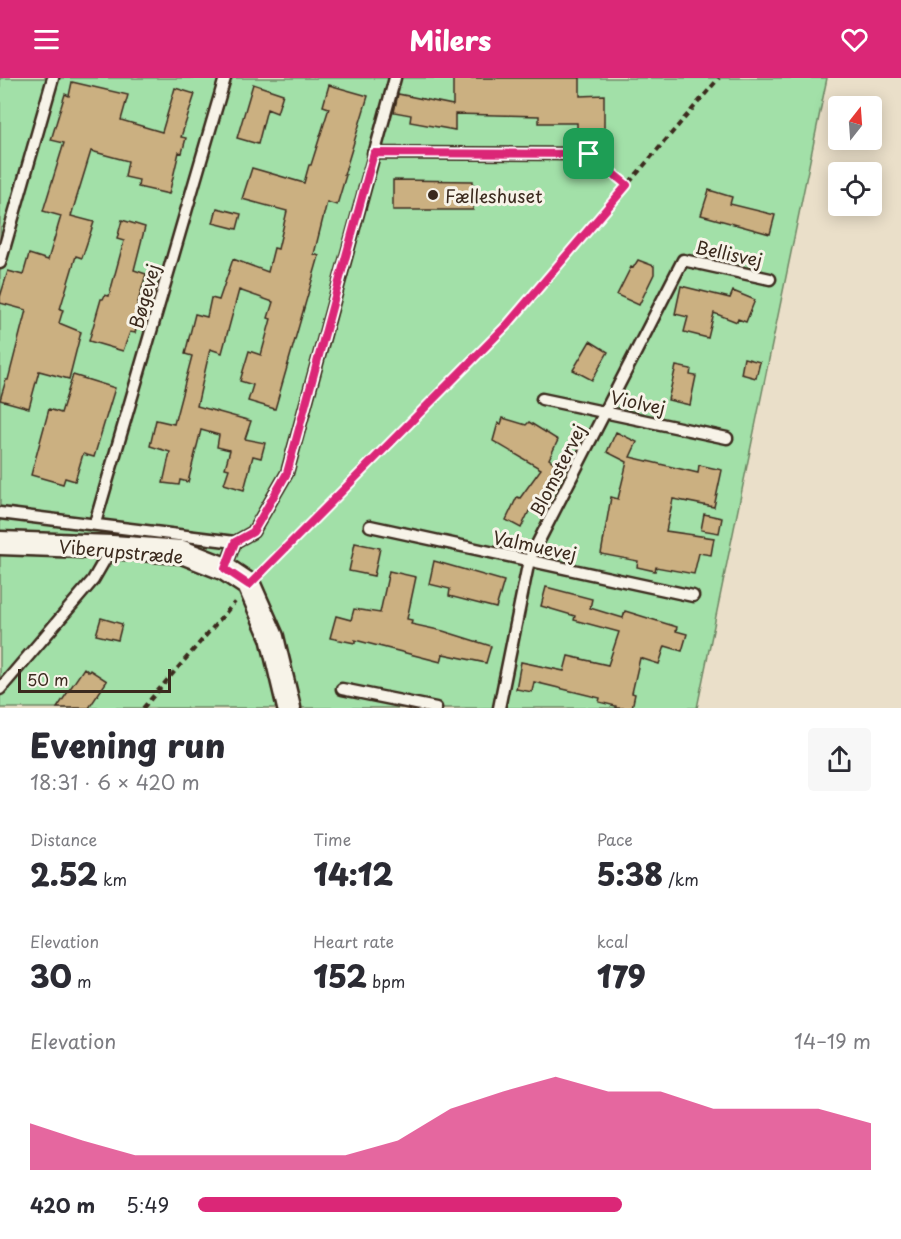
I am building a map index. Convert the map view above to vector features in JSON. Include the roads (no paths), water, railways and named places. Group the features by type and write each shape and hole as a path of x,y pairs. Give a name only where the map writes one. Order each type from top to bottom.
{"street":[{"name":"Viberupstræde","path":"0,543 182,552 225,569 249,585 272,637 288,708"}],"lane":[{"path":"0,263 53,78"},
{"name":"Bøgevej","path":"95,523 225,78"},
{"path":"0,513 235,542 253,532 287,473 395,78"},
{"path":"374,153 589,154"},
{"name":"Bellisvej","path":"682,260 770,279"},
{"name":"Blomstervej","path":"499,708 529,560 682,260"},
{"name":"Violvej","path":"542,399 727,438"},
{"name":"Valmuevej","path":"370,526 693,596"},
{"path":"225,569 235,542"},
{"path":"0,689 93,580 112,547"},
{"path":"342,689 436,708"}],"place":[{"name":"Fælleshuset","path":"433,195"}]}
